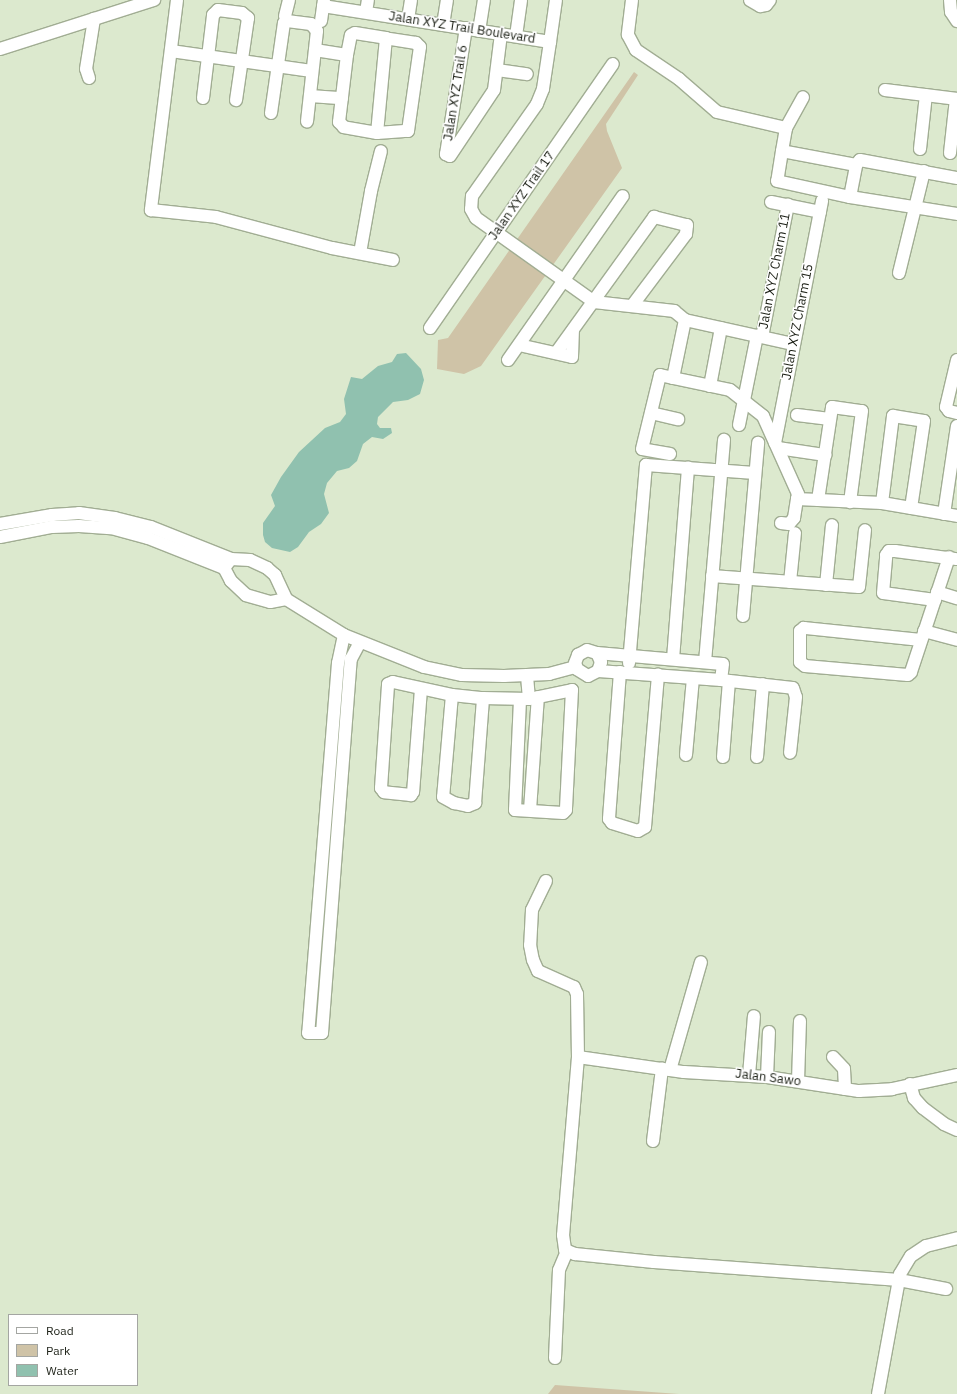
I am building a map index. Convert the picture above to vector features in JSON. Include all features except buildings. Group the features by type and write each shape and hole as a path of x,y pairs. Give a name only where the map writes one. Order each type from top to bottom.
{"street":[{"path":"0,49 154,0"},
{"path":"177,0 173,51 151,210 216,217 393,260"},
{"path":"285,16 289,0"},
{"path":"362,8 368,0"},
{"path":"408,19 411,0"},
{"path":"443,25 447,0"},
{"path":"479,30 484,0"},
{"path":"516,36 521,0"},
{"path":"632,0 628,35 636,50 679,79 717,112 786,128"},
{"path":"750,0 760,6 766,5 770,0"},
{"path":"950,0 951,12 957,21"},
{"path":"550,42 557,1"},
{"path":"321,21 324,3"},
{"name":"Jalan XYZ Trail Boulevard","path":"324,3 362,8 408,19 550,42 543,89 537,104 472,196 472,209 476,218 594,302"},
{"path":"203,98 214,13 218,10 242,13 248,18 236,100"},
{"path":"89,78 86,69 94,20"},
{"path":"271,113 285,22 314,25 317,31 307,121"},
{"name":"Jalan XYZ Trail 6","path":"466,28 446,154 450,156 494,90 497,70"},
{"path":"352,34 386,38 416,43 420,47 408,131 377,133 341,125 338,119 347,55 352,34"},
{"path":"502,34 497,70 526,74"},
{"path":"377,133 386,38"},
{"path":"315,50 347,55"},
{"path":"173,51 312,70"},
{"name":"Jalan XYZ Trail 17","path":"430,328 613,64"},
{"path":"885,90 957,99 950,153"},
{"path":"920,149 926,95"},
{"path":"310,96 342,98"},
{"path":"803,97 786,128 777,177 779,182 914,209 957,214"},
{"path":"360,253 371,191 381,151"},
{"path":"782,151 856,165"},
{"path":"850,197 856,165 860,160 957,178"},
{"path":"899,273 924,171"},
{"path":"508,360 623,196"},
{"name":"Jalan XYZ Charm 11","path":"771,202 788,206 821,206"},
{"name":"Jalan XYZ Charm 11","path":"739,425 788,206"},
{"name":"Jalan XYZ Charm 15","path":"776,445 793,344 821,206"},
{"path":"518,345 556,353 654,217 688,225 686,234 632,306"},
{"path":"594,302 674,311 686,320 793,344"},
{"path":"673,378 686,320"},
{"path":"710,386 721,328"},
{"path":"957,360 946,407 949,411 957,413"},
{"path":"670,454 642,449 660,375 730,390 763,416 798,494 794,518 789,524 781,523"},
{"path":"818,500 832,407 862,411 850,502"},
{"path":"651,413 678,419"},
{"path":"798,415 830,419"},
{"path":"882,503 893,416 924,421 910,508"},
{"path":"944,514 957,426"},
{"path":"706,662 724,440"},
{"path":"743,616 758,443"},
{"path":"776,445 825,455"},
{"path":"658,675 645,827 638,831 612,823 609,819 624,673 630,656 645,466 755,473"},
{"path":"672,659 688,468"},
{"path":"797,499 882,503 957,516"},
{"path":"0,524 52,515 79,513 115,518 150,527 228,564"},
{"path":"826,585 832,525"},
{"path":"0,537 52,527 79,526 111,528 148,538 228,564 250,560 267,568 275,575 286,599 344,635 424,667 451,673 527,676 563,672 576,667"},
{"path":"712,576 860,587 865,530"},
{"path":"790,582 795,533"},
{"path":"957,598 936,596 884,593 886,555 888,551 895,550 953,558 936,596 923,635 908,675 805,666 800,662 800,631 804,628 923,635 957,640"},
{"path":"228,564 231,581 246,595 270,602 286,599"},
{"path":"344,635 338,663 308,1033 322,1033 350,664 360,642"},
{"path":"723,757 725,681 722,664 597,653 589,650 581,652 576,659 576,667 586,676 598,671 658,675 725,681 790,686 795,690 790,753"},
{"path":"597,653 601,662 598,671"},
{"path":"338,663 350,664"},
{"path":"527,676 529,698 530,810"},
{"path":"686,755 694,678"},
{"path":"421,689 413,792 411,795 389,794 381,788 388,684 393,682 452,695 483,698 529,698 570,690 574,692 565,812 515,810 514,806 529,698"},
{"path":"757,757 763,684"},
{"path":"452,695 443,797 454,803 468,806 475,802 483,698"},
{"path":"546,880 532,910 530,945 538,970 574,986 577,994 578,1057 562,1245 567,1251 654,1262 898,1280 946,1289"},
{"path":"653,1141 666,1069 701,962"},
{"path":"749,1075 754,1016"},
{"path":"798,1081 800,1020"},
{"path":"767,1077 769,1032"},
{"name":"Jalan Sawo","path":"578,1057 666,1069 749,1075 878,1091 957,1075"},
{"path":"833,1057 844,1069 845,1088"},
{"path":"910,1084 914,1098 923,1108 944,1124 957,1130"},
{"path":"878,1394 898,1280 912,1256 926,1246 957,1238"},
{"path":"555,1358 559,1270 567,1251"}],"green space":[{"path":"634,72 638,75 606,124 607,131 622,168 481,366 464,374 437,369 438,340 448,338"},
{"path":"555,1385 679,1394 548,1394"}],"water":[{"path":"406,353 421,369 424,380 420,394 408,400 393,402 378,417 377,424 380,428 391,428 392,433 383,439 372,437 363,444 357,461 349,468 337,471 327,483 324,494 329,513 321,524 309,532 298,547 290,552 272,548 265,542 263,535 263,523 275,506 271,495 281,477 299,452 325,428 340,422 346,414 344,399 351,377 362,379 378,366 392,362 397,354"}]}
